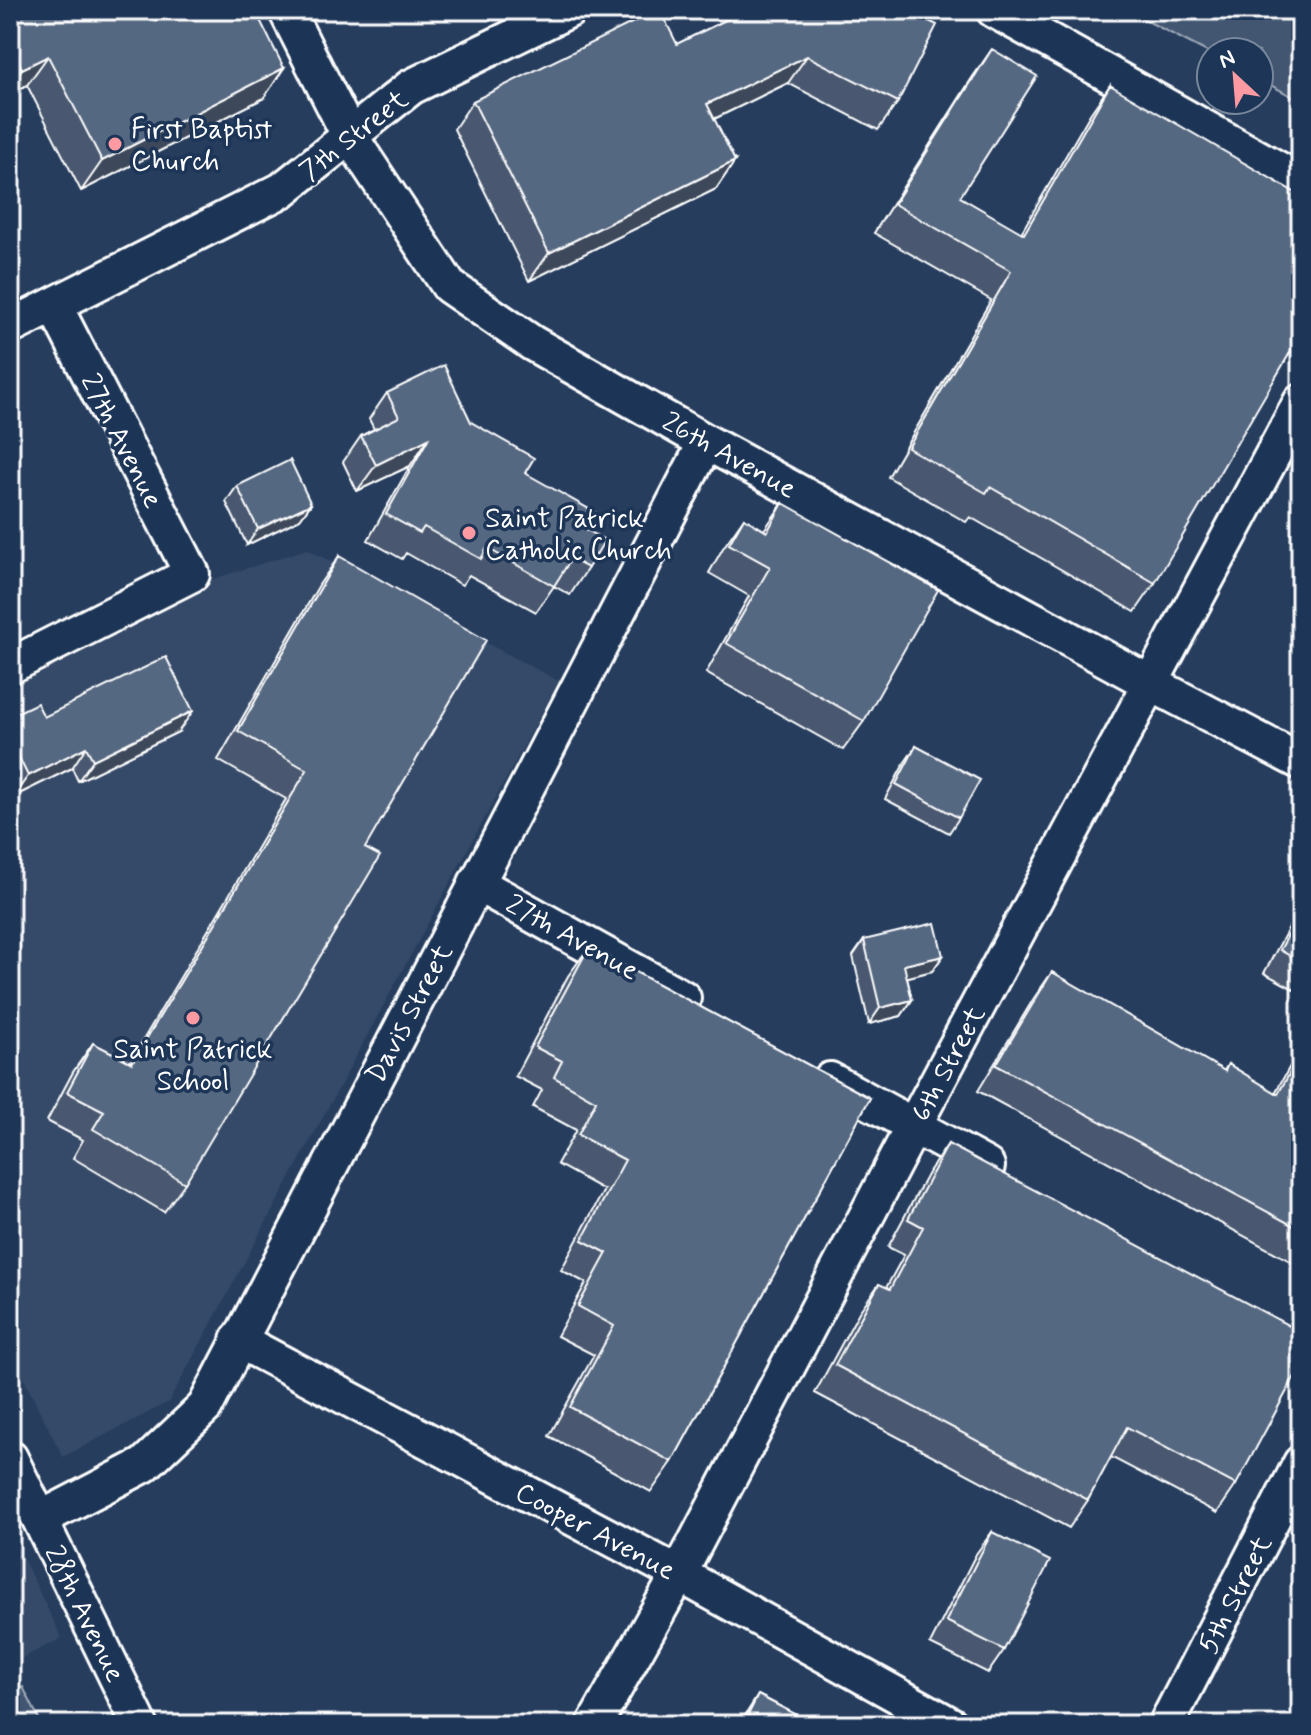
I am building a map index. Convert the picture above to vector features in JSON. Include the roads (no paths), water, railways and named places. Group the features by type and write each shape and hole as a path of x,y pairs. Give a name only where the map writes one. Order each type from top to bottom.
{"street":[{"name":"26th Avenue","path":"286,10 349,135 449,286 532,343 706,442 1301,762"},
{"name":"7th Street","path":"10,327 282,190 411,87 569,10"},
{"path":"994,10 1301,182"},
{"name":"27th Avenue","path":"10,666 192,574 54,305"},
{"name":"6th Street","path":"594,1725 679,1574 913,1127 1301,402"},
{"name":"Davis Street","path":"40,1519 144,1465 205,1407 706,442"},
{"name":"27th Avenue","path":"476,883 708,1012"},
{"path":"804,1066 1010,1179"},
{"name":"Cooper Avenue","path":"238,1340 679,1574 951,1725"},
{"name":"28th Avenue","path":"10,1458 140,1725"},
{"name":"5th Street","path":"1166,1725 1301,1463"}],"place":[{"name":"First Baptist Church","path":"115,144"},
{"name":"Saint Patrick Catholic Church","path":"469,533"},
{"name":"Saint Patrick School","path":"193,1018"}]}
